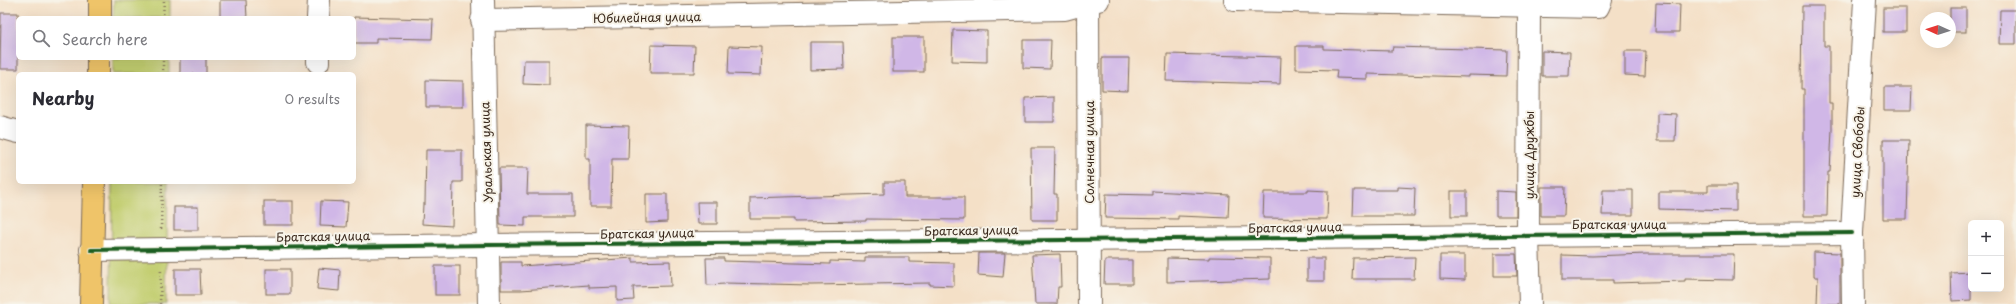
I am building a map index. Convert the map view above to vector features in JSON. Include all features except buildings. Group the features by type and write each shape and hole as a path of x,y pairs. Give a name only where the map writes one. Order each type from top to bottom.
{"main road":[{"path":"100,0 100,16"},
{"path":"98,60 98,72"},
{"path":"91,304 91,250 94,184"}],"street":[{"path":"318,16 319,0"},
{"path":"1235,0 1529,6 1598,6 1601,0"},
{"name":"улица Свободы","path":"1853,304 1852,232 1865,0"},
{"name":"Юбилейная улица","path":"483,10 1065,9 1091,1"},
{"name":"Солнечная улица","path":"1089,304 1091,1"},
{"name":"улица Дружбы","path":"1529,6 1528,234 1530,304"},
{"name":"Уральская улица","path":"483,10 489,304"},
{"path":"0,128 16,132"},
{"name":"Братская улица","path":"91,250 488,244 1852,232"}],"path":[{"path":"163,16 164,0"},
{"path":"163,60 163,72"}],"green space":[{"path":"114,0 170,0 170,16 113,16"},
{"path":"113,60 169,60 169,72 113,72"},
{"path":"112,184 168,184 166,304 111,304"}],"cycle path":[{"path":"91,250 1852,233"}]}
